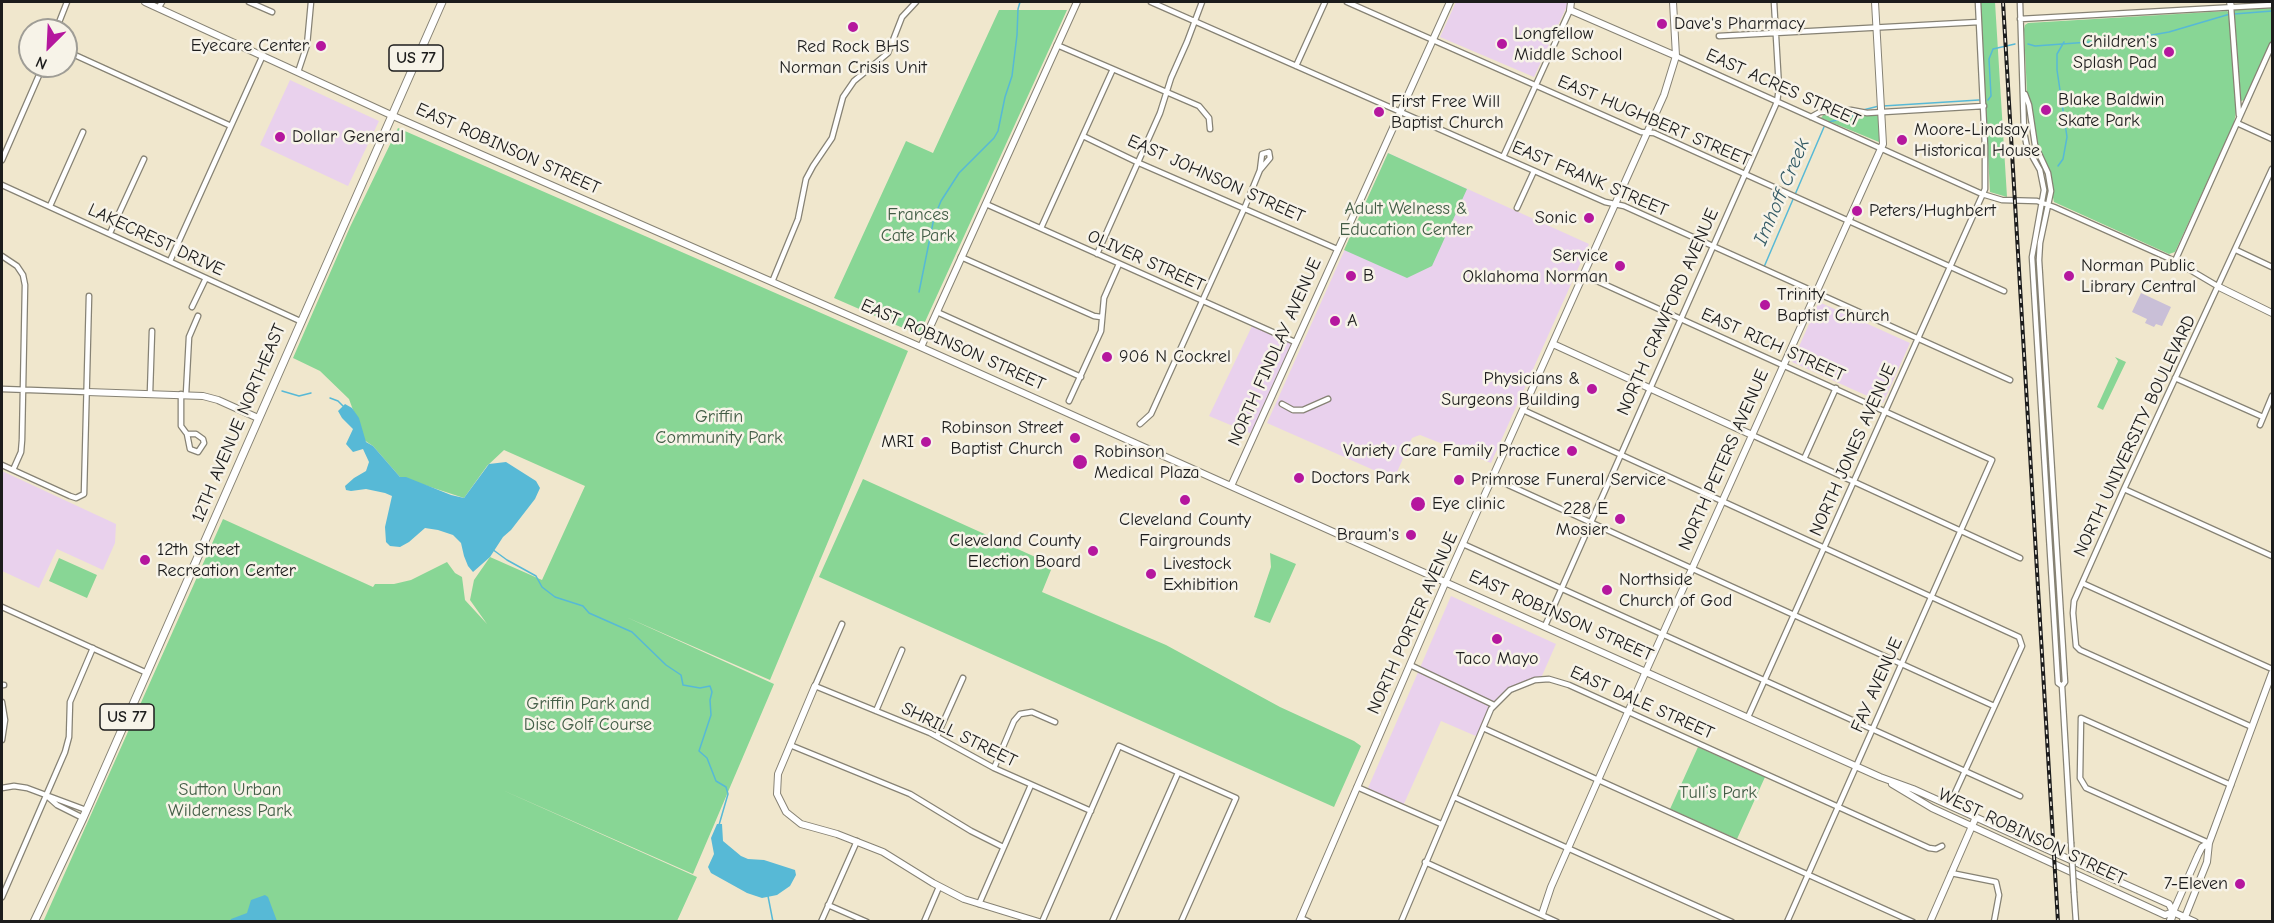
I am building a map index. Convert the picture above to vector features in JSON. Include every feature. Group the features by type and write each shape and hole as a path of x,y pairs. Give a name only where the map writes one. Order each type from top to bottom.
{"main road":[{"name":"12TH AVENUE NORTHEAST","path":"34,921 83,818 442,2"},
{"path":"2170,921 2173,912"}],"street":[{"path":"60,18 66,2"},
{"name":"EAST ROBINSON STREET","path":"146,2 160,4 391,115 921,347 1748,717"},
{"path":"249,2 272,12"},
{"path":"298,72 307,45 311,2"},
{"path":"772,282 798,219 807,179 832,138 843,97 855,81 888,53 902,17 915,2"},
{"path":"921,347 1077,2"},
{"name":"EAST FRANK STREET","path":"1151,2 1605,202 1615,204 1713,246 2010,380"},
{"path":"1097,254 1139,163 1202,2"},
{"path":"1296,66 1325,2"},
{"name":"EAST HUGHBERT STREET","path":"1347,2 1635,129 1654,133 2004,291"},
{"name":"NORTH FINDLAY AVENUE","path":"1231,486 1450,2"},
{"path":"1503,157 1570,10 1571,2"},
{"name":"NORTH PORTER AVENUE","path":"1300,920 1446,581 1667,87 1676,56 1673,2"},
{"name":"NORTH CRAWFORD AVENUE","path":"1545,626 1777,102 1779,88 1774,2"},
{"name":"NORTH PETERS AVENUE","path":"1541,918 1568,848 1662,634 1881,148 1882,107 1875,2"},
{"name":"NORTH JONES AVENUE","path":"1748,717 1982,194 1986,175 1978,2"},
{"path":"2020,2 2025,140 2043,180 2043,203 2033,247 2032,267 2058,683 2062,686"},
{"path":"2020,19 2231,4 2272,5"},
{"path":"2231,4 2238,121"},
{"name":"EAST ACRES STREET","path":"1570,10 1982,194 2002,200 2043,203"},
{"path":"1719,36 1979,22"},
{"path":"1057,45 1202,108 1209,118 1210,129"},
{"path":"2175,261 2272,45"},
{"path":"170,261 263,55"},
{"path":"78,56 231,126"},
{"path":"1041,228 1113,69"},
{"path":"2,160 38,78"},
{"path":"2025,94 2029,105 2035,146 2050,183 2049,206 2040,243 2039,260 2065,682 2062,686 2076,921"},
{"path":"1811,117 1820,112 1856,110 1867,113 1882,107 1984,106"},
{"path":"2238,121 2272,139"},
{"path":"50,206 83,132"},
{"name":"EAST JOHNSON STREET","path":"1083,136 1139,163 1337,249"},
{"path":"110,233 144,159"},
{"name":"NORTH UNIVERSITY BOULEVARD","path":"2252,727 2080,650 2076,646 2073,613 2074,601 2124,489 2270,179 2272,169"},
{"path":"1140,424 1151,414 1260,170"},
{"path":"1517,207 1534,171"},
{"name":"LAKECREST DRIVE","path":"2,185 300,321"},
{"name":"OLIVER STREET","path":"985,203 1295,342"},
{"path":"2043,203 2175,261 2219,287 2272,313"},
{"path":"2236,250 2272,267"},
{"path":"2,256 17,266 23,275 25,285 22,447 13,470"},
{"path":"961,257 1094,316 1101,317"},
{"path":"1069,401 1101,331 1104,298 1119,264"},
{"name":"EAST RICH STREET","path":"1582,277 1597,281 1681,318 1992,460"},
{"path":"192,307 206,278"},
{"path":"2,465 70,496 76,498 82,496 86,486 89,296"},
{"path":"937,312 1081,377"},
{"path":"187,434 196,434 203,439 204,443 198,452 190,449 187,434 181,423 189,337 198,316"},
{"path":"150,393 152,331"},
{"path":"1553,344 2020,558"},
{"path":"2175,378 2263,417"},
{"path":"1804,459 1836,388"},
{"path":"2,389 184,394 211,398 258,418"},
{"path":"2260,425 2272,396"},
{"path":"1282,404 1293,410 1303,410 1328,399"},
{"path":"1523,410 1619,456 2019,637 2022,646 1954,795"},
{"name":"FAY AVENUE","path":"1787,921 1992,460"},
{"path":"1493,478 1994,705"},
{"path":"2124,489 2272,556"},
{"path":"1463,544 2020,796"},
{"path":"2082,583 2272,671 2209,843 2207,862 2184,919"},
{"path":"2,607 147,673"},
{"path":"842,624 780,768 777,787 780,801 786,812 801,824 857,841 897,860 939,887 979,904 1041,921 1119,746 1236,798 1181,921"},
{"path":"2,897 69,740 70,702 93,648"},
{"path":"876,711 902,650"},
{"path":"1401,921 1494,705 1410,665"},
{"path":"937,736 963,678"},
{"name":"EAST DALE STREET","path":"1494,705 1515,687 1536,680 1549,680 1569,685 1929,848 1936,849 1942,846"},
{"name":"SHRILL STREET","path":"815,686 937,736 994,768 1091,811"},
{"path":"2,702 5,720 2,740"},
{"path":"994,768 1014,721 1020,714 1032,712 1055,722"},
{"name":"WEST ROBINSON STREET","path":"1748,717 2169,904 2173,912 2184,919 2195,921"},
{"path":"2209,843 2086,788 2080,778 2081,718 2230,785"},
{"path":"1483,728 1913,921"},
{"path":"790,745 910,794 971,831 1003,847"},
{"path":"1112,921 1178,773"},
{"name":"WEST ROBINSON STREET","path":"1880,777 1924,803 1972,827 2165,915 2173,912"},
{"path":"979,904 1030,785"},
{"path":"2,788 21,787 86,810"},
{"path":"1357,787 1441,824"},
{"path":"46,795 57,806 83,818"},
{"path":"1454,797 1732,921"},
{"path":"1930,921 1976,817"},
{"path":"820,921 857,841"},
{"path":"2173,912 2202,847 2209,843"},
{"path":"1425,862 1541,918 1557,921"},
{"path":"1952,873 1996,882 1999,895 1994,921"},
{"path":"924,921 939,887"},
{"path":"828,905 867,921"},
{"path":"1300,920 1309,921"}],"shaded area":[{"name":"Longfellow Middle School","path":"1456,2 1567,2 1567,6 1534,77 1440,37"},
{"path":"290,80 379,121 348,186 260,145"},
{"path":"1388,153 1589,244 1491,463 1420,435 1412,438 1394,479 1267,423"},
{"path":"2141,293 2171,307 2162,326 2156,324 2154,327 2145,323 2147,319 2132,312"},
{"path":"1819,302 1910,343 1883,403 1792,362"},
{"path":"1253,324 1295,342 1252,434 1209,416"},
{"path":"2,471 116,524 115,543 103,570 57,549 39,588 2,571"},
{"path":"1451,596 1556,644 1541,678 1520,683 1497,699 1478,737 1441,721 1403,806 1368,788"}],"green space":[{"path":"1980,2 1995,2 2007,197 1990,192"},
{"path":"2272,8 2272,40 2245,100 2241,101 2234,10"},
{"name":"Frances Cate Park","path":"999,10 1067,10 919,335 834,298 906,141 933,153"},
{"path":"2227,11 2229,13 2236,112 2234,123 2175,252 2169,254 2054,202 2036,143 2027,94 2025,25"},
{"path":"1858,113 1879,116 1879,142 1821,118 1824,114"},
{"path":"398,128 908,351 770,680 626,617 774,684 693,874 500,789 697,877 677,921 43,922 223,519 373,587 375,584 394,584 411,580 447,562 455,573 462,577 465,600 487,624 470,600 474,580 490,557 542,580 585,486 504,450 487,466 464,498 400,477 373,446 364,440 349,399 320,371 293,358 350,227"},
{"name":"Adult Welness & Education Center","path":"1388,153 1467,189 1432,266 1407,278 1344,250"},
{"path":"2115,357 2126,362 2103,410 2097,407 2118,361"},
{"path":"863,479 1053,565 1042,592 1166,645 1280,707 1354,741 1361,746 1334,807 819,577"},
{"path":"1270,553 1296,564 1270,623 1254,617 1271,567"},
{"path":"59,558 97,575 87,598 49,581"},
{"name":"Tull’s Park","path":"1698,747 1765,777 1737,839 1670,809"}],"water":[{"path":"345,404 352,408 359,418 366,442 373,446 400,477 406,477 464,498 489,464 506,462 536,481 540,488 535,499 503,537 490,557 473,572 468,566 461,543 453,535 438,530 425,528 400,547 390,546 386,542 385,527 392,496 366,489 346,490 345,486 366,471 369,462 363,449 353,452 346,444 353,429 338,411"},
{"path":"717,824 722,824 723,841 741,856 764,860 795,870 796,875 790,886 777,895 762,898 747,893 711,873 708,867 714,854 711,838"},
{"path":"265,895 268,897 277,921 230,921 247,913 251,900"}],"waterway":[{"path":"919,292 934,218 941,201 959,173 994,138 998,131 1012,76 1020,2"},
{"name":"Imhoff Creek","path":"2234,14 2272,11"},
{"name":"Imhoff Creek","path":"2135,38 2169,32 2230,14"},
{"name":"Imhoff Creek","path":"2028,44 2035,46 2130,39"},
{"path":"2058,166 2063,159 2067,137 2057,70 2057,54 2064,42"},
{"name":"Imhoff Creek","path":"1988,100 1991,96 1989,59 1993,49 2015,44"},
{"name":"Imhoff Creek","path":"1883,106 1979,100"},
{"name":"Imhoff Creek","path":"1863,110 1879,106"},
{"name":"Imhoff Creek","path":"1829,122 1860,114"},
{"name":"Imhoff Creek","path":"1764,267 1824,127"},
{"path":"282,391 299,396 311,393"},
{"path":"330,398 338,401 344,407"},
{"path":"492,549 536,576 542,587 555,597 583,606 589,613 632,632 666,665 681,675 683,685 700,688 710,686 711,715 699,751 707,758 716,781 726,787 728,794 719,825"},
{"path":"768,896 773,922"}],"railway":[{"path":"2003,2 2058,922"}],"place":[{"name":"Dave's Pharmacy","path":"1662,24"},
{"name":"Red Rock BHS Norman Crisis Unit","path":"853,27"},
{"name":"Longfellow Middle School","path":"1502,44"},
{"name":"Eyecare Center","path":"321,46"},
{"name":"Children's Splash Pad","path":"2169,52"},
{"name":"Blake Baldwin Skate Park","path":"2046,110"},
{"name":"First Free Will Baptist Church","path":"1379,112"},
{"name":"Dollar General","path":"280,137"},
{"name":"Moore-Lindsay Historical House","path":"1902,140"},
{"name":"Peters/Hughbert","path":"1857,211"},
{"name":"Sonic","path":"1589,218"},
{"name":"Service Oklahoma Norman","path":"1620,266"},
{"name":"B","path":"1351,276"},
{"name":"Norman Public Library Central","path":"2069,276"},
{"name":"Trinity Baptist Church","path":"1765,305"},
{"name":"A","path":"1335,321"},
{"name":"906 N Cockrel","path":"1107,357"},
{"name":"Physicians & Surgeons Building","path":"1592,389"},
{"name":"Robinson Street Baptist Church","path":"1075,438"},
{"name":"MRI","path":"926,442"},
{"name":"Variety Care Family Practice","path":"1572,451"},
{"name":"Robinson Medical Plaza","path":"1080,462"},
{"name":"Doctors Park","path":"1299,478"},
{"name":"Primrose Funeral Service","path":"1459,480"},
{"name":"Cleveland County Fairgrounds","path":"1185,500"},
{"name":"Eye clinic","path":"1418,504"},
{"name":"228 E Mosier","path":"1620,519"},
{"name":"Braum's","path":"1411,535"},
{"name":"Cleveland County Election Board","path":"1093,551"},
{"name":"12th Street Recreation Center","path":"145,560"},
{"name":"Livestock Exhibition","path":"1151,574"},
{"name":"Northside Church of God","path":"1607,590"},
{"name":"Taco Mayo","path":"1497,639"},
{"name":"7-Eleven","path":"2240,884"}],"park label":[{"name":"Griffin Community Park","path":"719,427"},
{"name":"Griffin Park and Disc Golf Course","path":"588,714"},
{"name":"Sutton Urban Wilderness Park","path":"230,800"}]}
